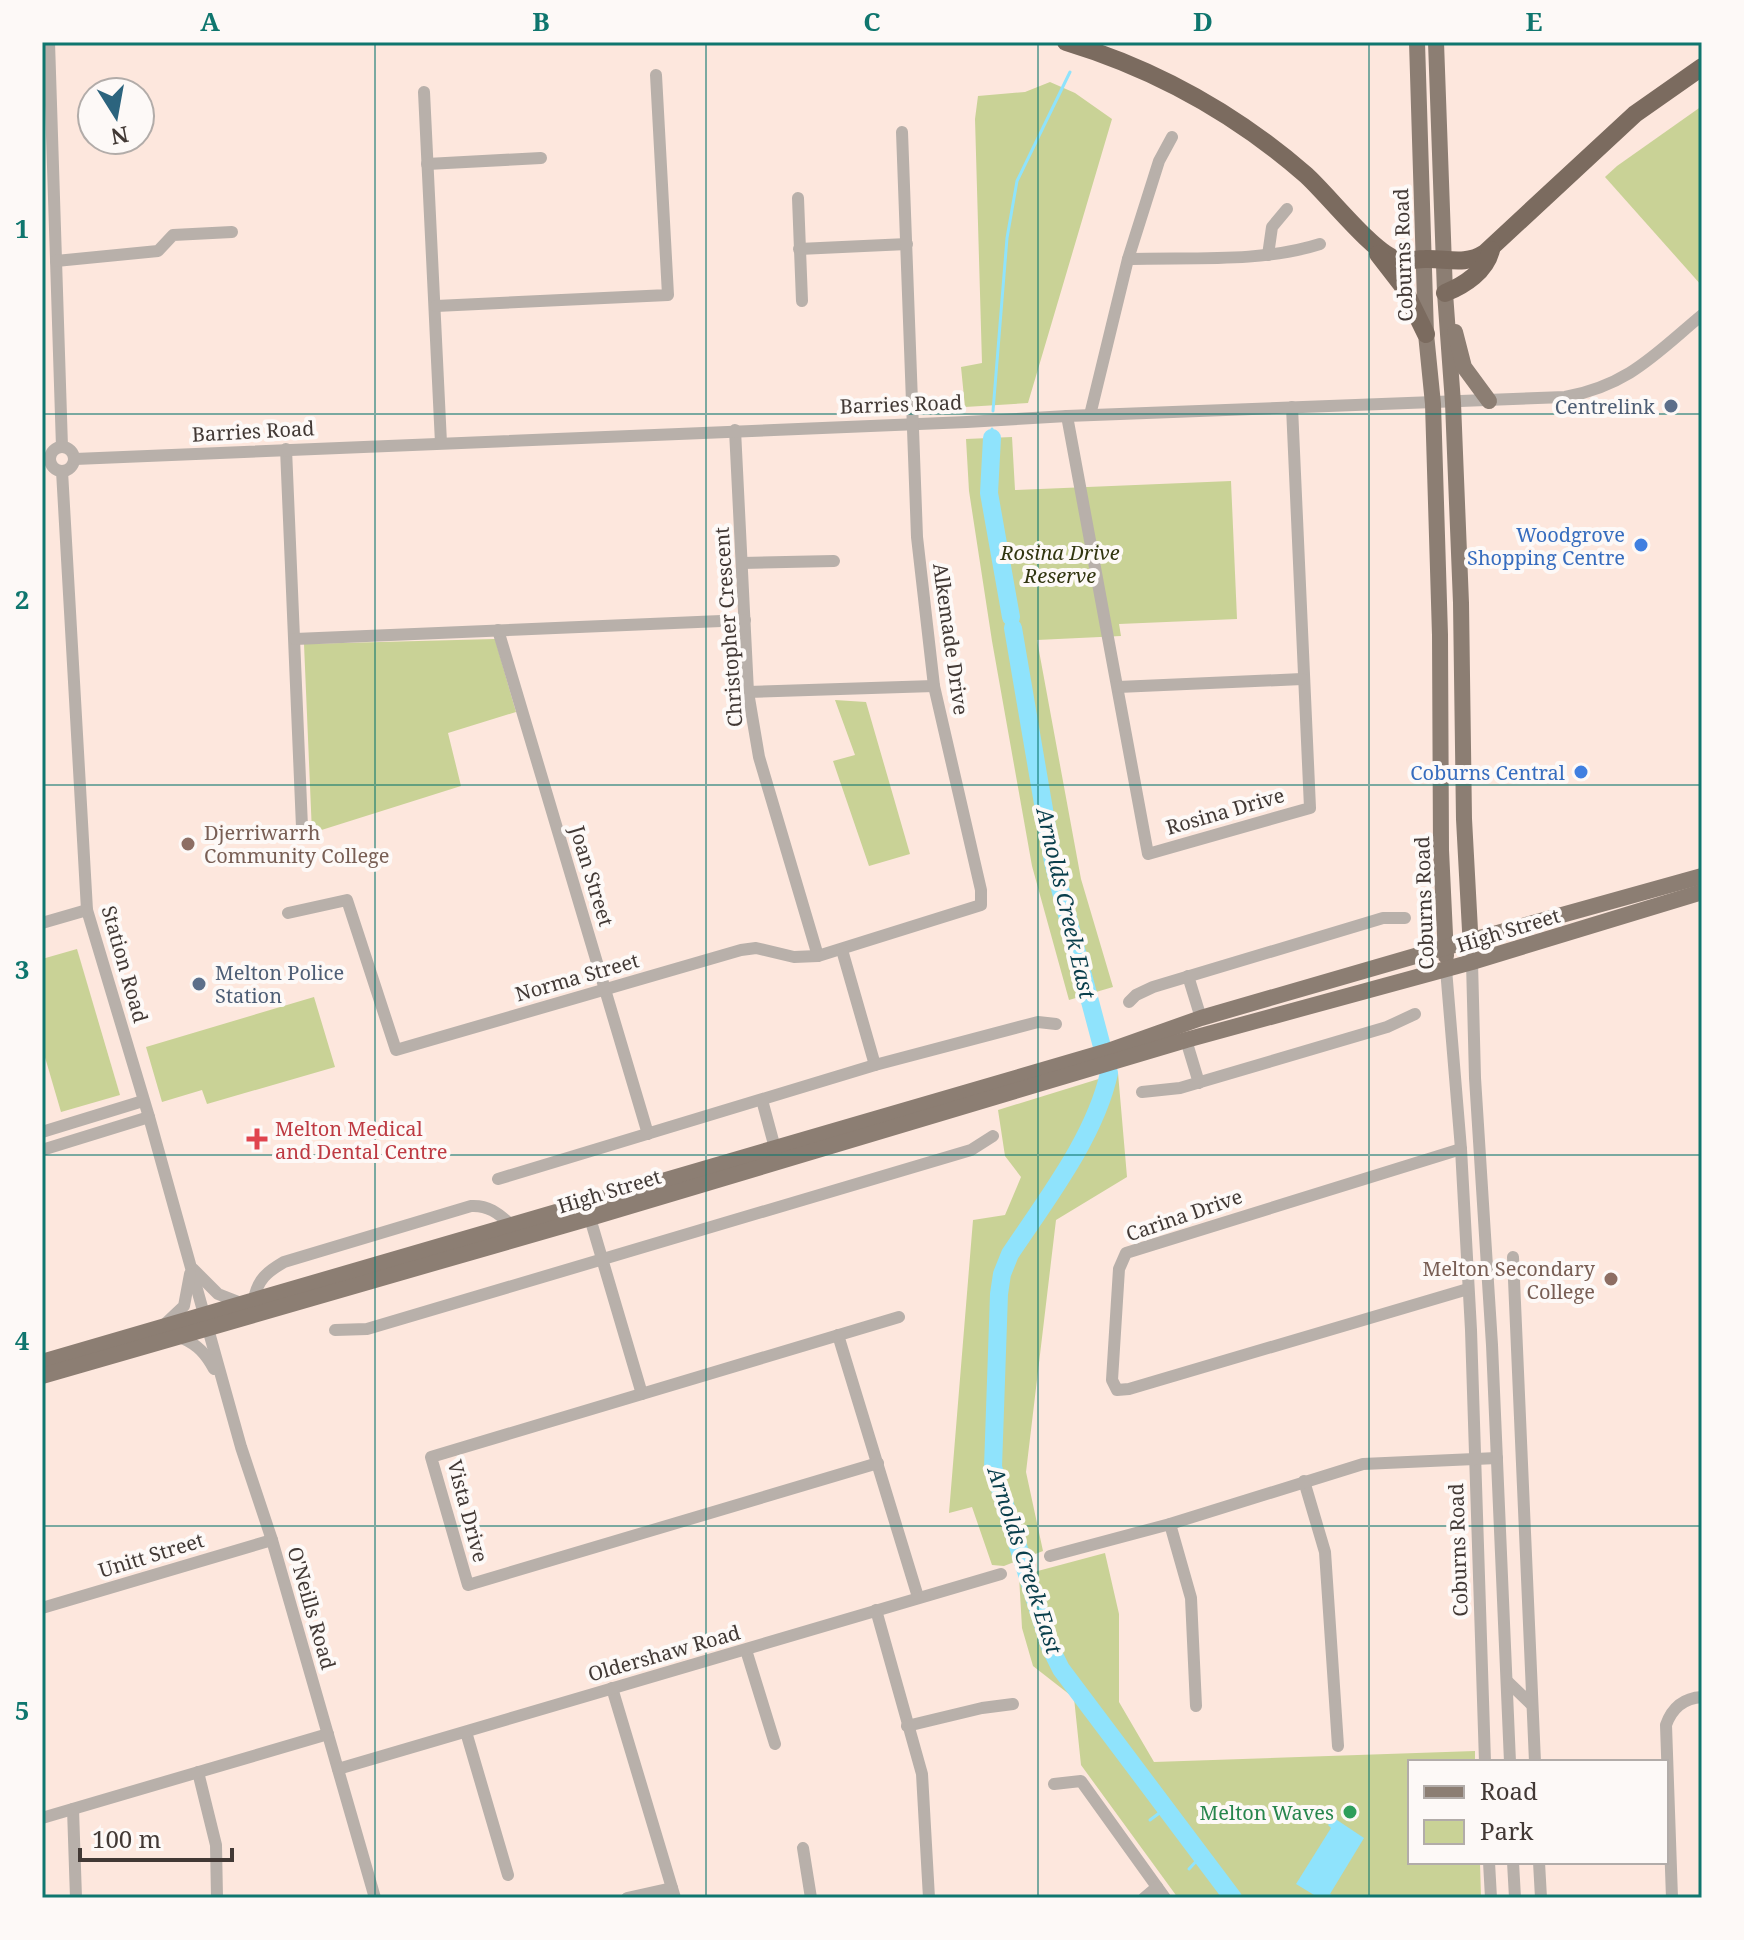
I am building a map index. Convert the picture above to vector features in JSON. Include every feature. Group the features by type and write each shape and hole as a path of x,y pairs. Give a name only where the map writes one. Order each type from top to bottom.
{"highway":[{"path":"1066,42 1160,78 1227,116 1308,177 1363,234 1392,258 1406,261 1472,259 1492,248 1635,114 1702,67"},
{"path":"1363,234 1402,285 1426,334"},
{"path":"1445,293 1477,273 1488,261 1492,248"}],"main road":[{"name":"Coburns Road","path":"1417,42 1426,334 1433,404 1446,969"},
{"name":"Coburns Road","path":"1436,42 1461,607 1464,819 1472,962"},
{"path":"1447,322 1456,336 1468,376 1489,401"},
{"path":"1439,605 1461,607"},
{"name":"High Street","path":"42,1362 156,1329 207,1321 589,1211 1102,1059 1471,940 1702,876"},
{"name":"High Street","path":"1203,1026 1446,969 1702,892"},
{"name":"High Street","path":"42,1376 182,1338 207,1321 248,1301 510,1224 589,1211"}],"street":[{"path":"49,42 62,447"},
{"path":"436,306 668,295 656,75"},
{"path":"424,92 441,443"},
{"name":"Alkemade Drive","path":"902,132 917,537 934,686 981,890 981,905"},
{"path":"1090,415 1128,259 1159,161 1172,137"},
{"path":"427,164 541,158"},
{"path":"798,198 802,301"},
{"path":"1268,255 1272,227 1287,209"},
{"path":"42,272 56,267 158,251 173,235 232,232"},
{"path":"799,249 907,244"},
{"path":"1128,259 1268,255 1320,244"},
{"name":"Barries Road","path":"75,459 1565,397 1608,386 1645,364 1702,315"},
{"name":"Rosina Drive","path":"1067,416 1148,854 1310,808 1292,407"},
{"name":"Christopher Crescent","path":"735,430 748,692 759,757 818,956"},
{"path":"62,447 71,450 75,459 72,467 62,471 54,469 46,460 53,451 62,447"},
{"path":"286,449 302,827"},
{"name":"Station Road","path":"62,471 87,910 207,1321"},
{"path":"742,563 834,561"},
{"path":"295,639 745,620"},
{"name":"Joan Street","path":"498,630 648,1134"},
{"path":"1118,687 1302,679"},
{"path":"748,692 934,686"},
{"name":"Norma Street","path":"288,913 347,900 396,1050 741,950 756,948 794,957 818,956 981,905"},
{"path":"42,923 87,910"},
{"path":"68,915 82,919 94,928"},
{"path":"1129,1002 1143,991 1188,976 1383,918 1405,918"},
{"path":"842,950 875,1065"},
{"name":"Coburns Road","path":"1472,962 1475,1078 1492,1358 1510,1760"},
{"name":"Coburns Road","path":"1446,969 1461,1149 1468,1289 1485,1760"},
{"path":"1188,976 1203,1026"},
{"path":"1142,1092 1161,1092 1199,1083 1387,1027 1415,1014"},
{"path":"498,1179 875,1065 1038,1022 1056,1024"},
{"path":"1184,1032 1199,1083"},
{"path":"762,1100 778,1154"},
{"path":"42,1132 143,1101"},
{"path":"42,1150 149,1117"},
{"path":"335,1330 367,1329 602,1260 971,1150 993,1136"},
{"name":"Carina Drive","path":"1461,1149 1126,1253 1119,1269 1112,1380 1117,1390 1129,1389 1468,1289"},
{"path":"191,1266 213,1290 248,1301 266,1273 284,1262 471,1206 481,1205 496,1211 510,1224"},
{"path":"589,1211 642,1394"},
{"path":"1513,1257 1535,1760"},
{"path":"156,1329 176,1316 184,1306 191,1266"},
{"name":"Vista Drive","path":"878,1463 468,1585 431,1457 899,1317"},
{"name":"O'Neills Road","path":"207,1321 375,1898"},
{"path":"838,1335 918,1597"},
{"path":"182,1338 194,1343 207,1355 224,1385"},
{"path":"1492,1358 1517,1360"},
{"path":"1050,1556 1378,1462 1497,1458"},
{"path":"1304,1481 1325,1552 1338,1746"},
{"path":"1170,1524 1191,1598 1196,1706"},
{"name":"Unitt Street","path":"42,1608 272,1540"},
{"name":"Oldershaw Road","path":"338,1769 1001,1574"},
{"path":"876,1610 922,1774 929,1898"},
{"path":"1505,1650 1529,1622"},
{"path":"746,1650 775,1744"},
{"path":"1507,1681 1532,1705"},
{"path":"612,1688 673,1893 627,1898"},
{"path":"1667,1760 1666,1725 1670,1712 1682,1703 1702,1697"},
{"path":"907,1726 1013,1704"},
{"path":"466,1732 508,1875"},
{"path":"42,1818 328,1734"},
{"path":"198,1772 216,1845 217,1898"},
{"path":"1054,1784 1081,1781 1161,1893 1144,1898"},
{"path":"1668,1783 1672,1898"},
{"path":"73,1809 76,1898"},
{"path":"803,1848 811,1898"},
{"path":"1489,1864 1491,1898"},
{"path":"1513,1864 1515,1898"},
{"path":"1539,1864 1541,1898"}],"green space":[{"path":"1050,82 1075,93 1112,119 1028,403 965,407 961,367 982,363 975,119 978,96 1025,92"},
{"path":"1702,106 1702,286 1605,177"},
{"name":"Rosina Drive Reserve","path":"1012,437 1015,490 1231,481 1237,619 1119,624 1121,636 1037,640 1081,879 1113,987 1069,1000 1032,866 969,491 966,439"},
{"path":"495,639 516,712 448,733 461,786 312,833 304,644"},
{"path":"835,700 866,702 910,854 869,866 833,761 855,755"},
{"path":"77,949 120,1095 61,1112 42,1047 42,959"},
{"path":"314,997 335,1067 207,1104 202,1090 162,1102 146,1047"},
{"path":"1118,1073 1127,1177 1056,1220 1026,1472 1043,1551 1004,1566 992,1565 972,1507 949,1513 973,1220 1005,1215 1021,1177 1005,1156 998,1110"},
{"path":"1105,1553 1119,1614 1119,1702 1154,1762 1475,1751 1475,1760 1408,1760 1408,1864 1480,1864 1481,1898 1178,1898 1081,1765 1074,1698 1033,1666 1022,1628 1019,1576"}],"water":[{"path":"1334,1818 1364,1838 1330,1894 1334,1896 1319,1898 1296,1884"}],"waterway":[{"name":"Arnolds Creek East","path":"993,411 1007,238 1017,181 1070,72"},
{"name":"Arnolds Creek East","path":"992,429 992,438"},
{"name":"Arnolds Creek East","path":"992,438 989,493 1011,617"},
{"name":"Arnolds Creek East","path":"1013,628 1053,862 1109,1073 1093,1121 1081,1144 1010,1254 1002,1274 993,1467 1050,1647 1061,1669 1233,1898"},
{"path":"1150,1820 1166,1808"},
{"path":"1189,1869 1201,1856"}],"place":[{"name":"Centrelink","path":"1671,406"},
{"name":"Woodgrove Shopping Centre","path":"1641,545"},
{"name":"Coburns Central","path":"1581,772"},
{"name":"Djerriwarrh Community College","path":"188,844"},
{"name":"Melton Police Station","path":"199,984"},
{"name":"Melton Medical and Dental Centre","path":"257,1139"},
{"name":"Melton Secondary College","path":"1611,1279"},
{"name":"Melton Waves","path":"1350,1812"}]}
